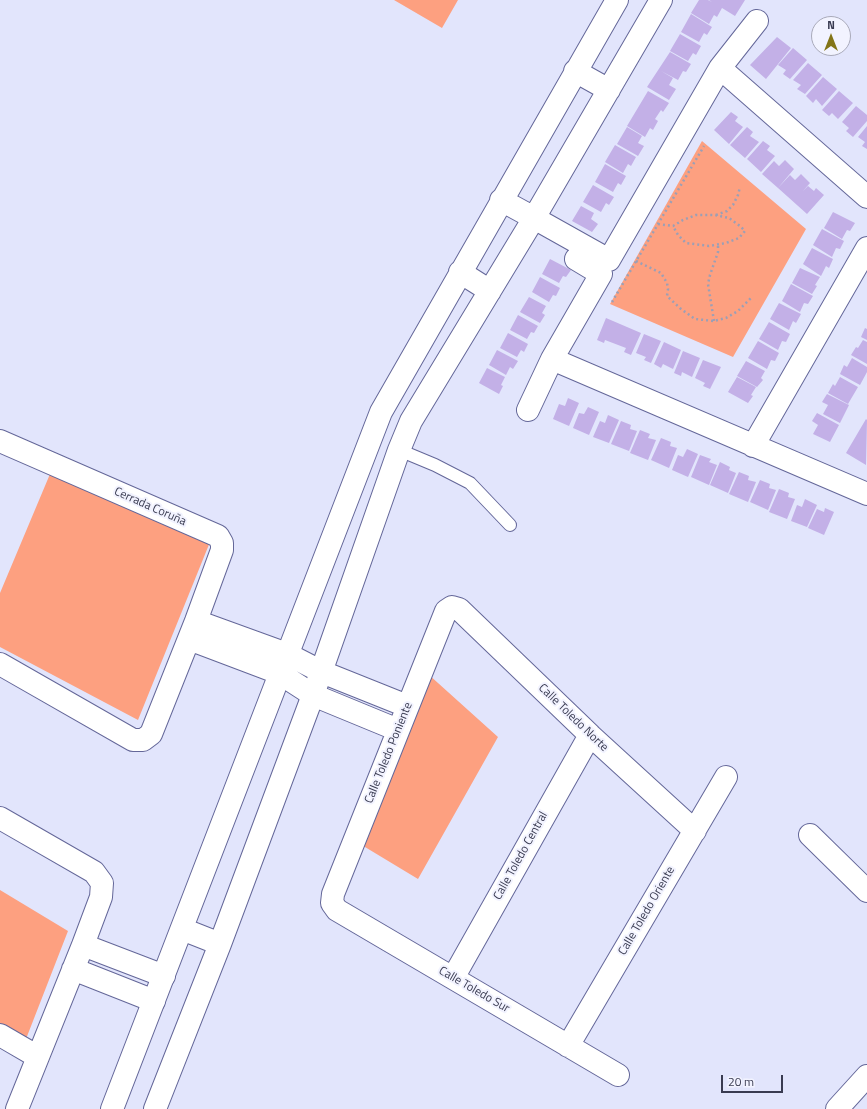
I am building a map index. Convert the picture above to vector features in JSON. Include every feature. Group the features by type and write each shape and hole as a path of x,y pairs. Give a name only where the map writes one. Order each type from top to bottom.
{"street":[{"path":"112,1109 380,412 617,0"},
{"path":"155,1109 220,944 322,672 399,450 411,421 530,225 661,0"},
{"path":"530,225 609,260 720,68 757,21"},
{"path":"720,68 867,197"},
{"path":"575,71 609,90"},
{"path":"501,200 530,225 602,274 552,359 528,410"},
{"path":"753,446 867,248"},
{"path":"460,272 490,292"},
{"path":"552,359 867,494"},
{"path":"370,438 399,450"},
{"name":"Cerrada Coruña","path":"0,441 218,536 222,543 222,550 151,734 142,740 133,740 0,664"},
{"name":"Calle Toledo Poniente","path":"332,903 333,894 407,706 446,611 452,608"},
{"name":"Calle Toledo Norte","path":"452,608 459,609 590,735 695,831"},
{"path":"192,630 283,663 322,672 407,706"},
{"path":"283,663 313,695 398,730"},
{"name":"Calle Toledo Central","path":"453,978 590,735"},
{"name":"Calle Toledo Oriente","path":"568,1046 726,777"},
{"path":"0,818 94,872 102,883 101,896 83,945 17,1109"},
{"path":"810,835 867,891"},
{"name":"Calle Toledo Sur","path":"332,903 337,910 618,1075"},
{"path":"182,929 220,944"},
{"path":"83,945 164,976"},
{"path":"73,969 154,1001"},
{"path":"0,1035 38,1057"},
{"path":"837,1109 867,1076"}],"lane":[{"path":"399,450 435,465 470,483 510,525"}],"path":[{"path":"612,302 704,146"},
{"path":"715,215 727,211 733,205 740,187"},
{"path":"658,224 673,226 696,215 715,215 729,218 740,226 745,231 744,232 747,236"},
{"path":"673,226 678,235 686,243 708,246 718,245 739,238 744,232"},
{"path":"714,322 708,284 718,252 718,245"},
{"path":"636,261 662,273 667,283 667,296 695,319 714,322 726,318 738,311 751,298"}],"shaded area":[{"path":"394,0 458,0 442,28"},
{"path":"702,141 806,229 733,357 610,304"},
{"path":"50,474 210,542 138,720 0,647 0,593"},
{"path":"428,674 498,737 418,879 360,844"},
{"path":"0,890 68,931 26,1039 0,1025"}],"building":[{"path":"699,0 708,0 712,2 709,0 745,0 735,16 722,8 717,17 714,15 709,24 691,13"},
{"path":"691,14 712,27 707,35 704,33 699,42 681,32"},
{"path":"680,34 701,46 696,55 693,53 688,61 670,51"},
{"path":"777,37 791,48 766,79 750,65"},
{"path":"793,48 807,60 790,79 783,74 786,70 778,65"},
{"path":"670,52 691,64 686,72 683,71 678,80 661,71 673,78 669,85 676,89 669,100 647,87"},
{"path":"808,63 822,75 805,94 797,89 801,85 793,80"},
{"path":"823,77 837,89 822,106 816,99 813,103 806,96"},
{"path":"648,91 669,103 663,112 661,110 655,119 658,121 653,130 650,128 645,137 627,126"},
{"path":"839,91 853,103 838,119 832,113 829,116 822,110"},
{"path":"856,106 867,115 867,121 853,137 846,131 849,128 842,122"},
{"path":"731,112 738,117 735,121 743,127 729,144 714,130"},
{"path":"867,126 867,149 862,146 865,142 858,137"},
{"path":"627,127 642,136 638,143 644,146 638,156 617,144"},
{"path":"747,127 753,132 750,136 759,142 745,158 730,145"},
{"path":"763,141 770,146 767,150 775,156 761,172 747,159"},
{"path":"615,145 636,157 631,166 628,164 623,173 605,162"},
{"path":"785,160 794,169 778,188 762,174 774,161 779,166"},
{"path":"605,164 626,176 621,185 618,183 613,192 595,182"},
{"path":"801,174 810,183 803,191 808,186 814,191 816,188 824,195 807,214 778,188 790,175 795,180"},
{"path":"593,185 614,197 609,205 606,203 601,212 583,202"},
{"path":"581,206 594,213 591,219 598,224 592,232 572,221"},
{"path":"833,212 855,223 850,231 847,230 842,239 824,228"},
{"path":"822,229 844,241 840,249 836,248 832,257 813,245"},
{"path":"812,248 833,259 829,268 826,266 821,276 803,264"},
{"path":"550,259 571,270 566,277 563,276 559,283 542,274"},
{"path":"800,268 820,277 812,294 792,283"},
{"path":"540,277 560,288 556,296 553,295 549,302 532,292"},
{"path":"791,284 813,296 808,304 804,303 800,312 782,301"},
{"path":"529,297 546,306 542,313 545,315 540,323 520,312"},
{"path":"779,303 801,314 796,323 793,321 789,330 770,319"},
{"path":"518,315 538,326 534,333 531,332 527,339 510,330"},
{"path":"606,318 641,333 631,355 624,352 626,348 605,340 604,343 597,340"},
{"path":"769,322 790,334 786,342 782,341 778,350 759,339"},
{"path":"865,328 867,329 867,340 861,337"},
{"path":"508,333 528,344 524,352 521,350 517,357 500,348"},
{"path":"644,334 661,341 651,363 644,360 646,357 636,353"},
{"path":"863,340 867,342 867,364 851,355"},
{"path":"758,341 779,353 775,361 771,360 767,369 748,358"},
{"path":"664,342 681,350 673,369 663,364 661,368 654,364"},
{"path":"497,350 518,361 513,369 510,367 506,375 489,365"},
{"path":"683,351 700,358 692,377 682,372 681,376 674,373"},
{"path":"852,358 867,367 867,372 860,385 840,374 844,365 847,367"},
{"path":"703,360 721,367 710,389 703,386 705,383 695,378"},
{"path":"746,361 765,371 761,378 763,380 757,387 737,376"},
{"path":"487,368 505,377 499,394 479,383"},
{"path":"737,377 756,387 751,395 753,396 748,403 728,392"},
{"path":"840,377 858,387 848,404 828,393 833,384 835,386"},
{"path":"827,394 849,405 840,423 823,414 828,405 822,402"},
{"path":"568,398 579,403 569,426 553,419 559,404 565,406"},
{"path":"588,407 599,412 589,435 573,428 579,413 584,414"},
{"path":"817,413 839,425 830,442 813,434 818,425 812,421"},
{"path":"608,415 619,420 609,443 593,437 600,421 605,423"},
{"path":"866,419 867,420 866,465 846,453"},
{"path":"621,421 631,425 630,429 637,431 629,451 611,444"},
{"path":"640,430 650,434 648,438 656,440 648,460 630,453"},
{"path":"661,438 671,442 670,446 677,448 669,468 651,460"},
{"path":"687,449 698,454 688,477 672,470 678,455 683,457"},
{"path":"700,455 711,459 709,462 717,465 709,485 691,477"},
{"path":"720,462 730,467 729,470 736,473 728,493 710,485"},
{"path":"739,472 749,476 748,480 756,482 748,502 729,494"},
{"path":"760,480 770,484 769,488 776,490 768,510 750,502"},
{"path":"779,489 789,493 788,497 795,499 787,519 769,512"},
{"path":"805,499 817,505 807,527 791,521 797,505 802,507"},
{"path":"825,508 834,512 824,535 808,528 817,509 824,512"}]}
